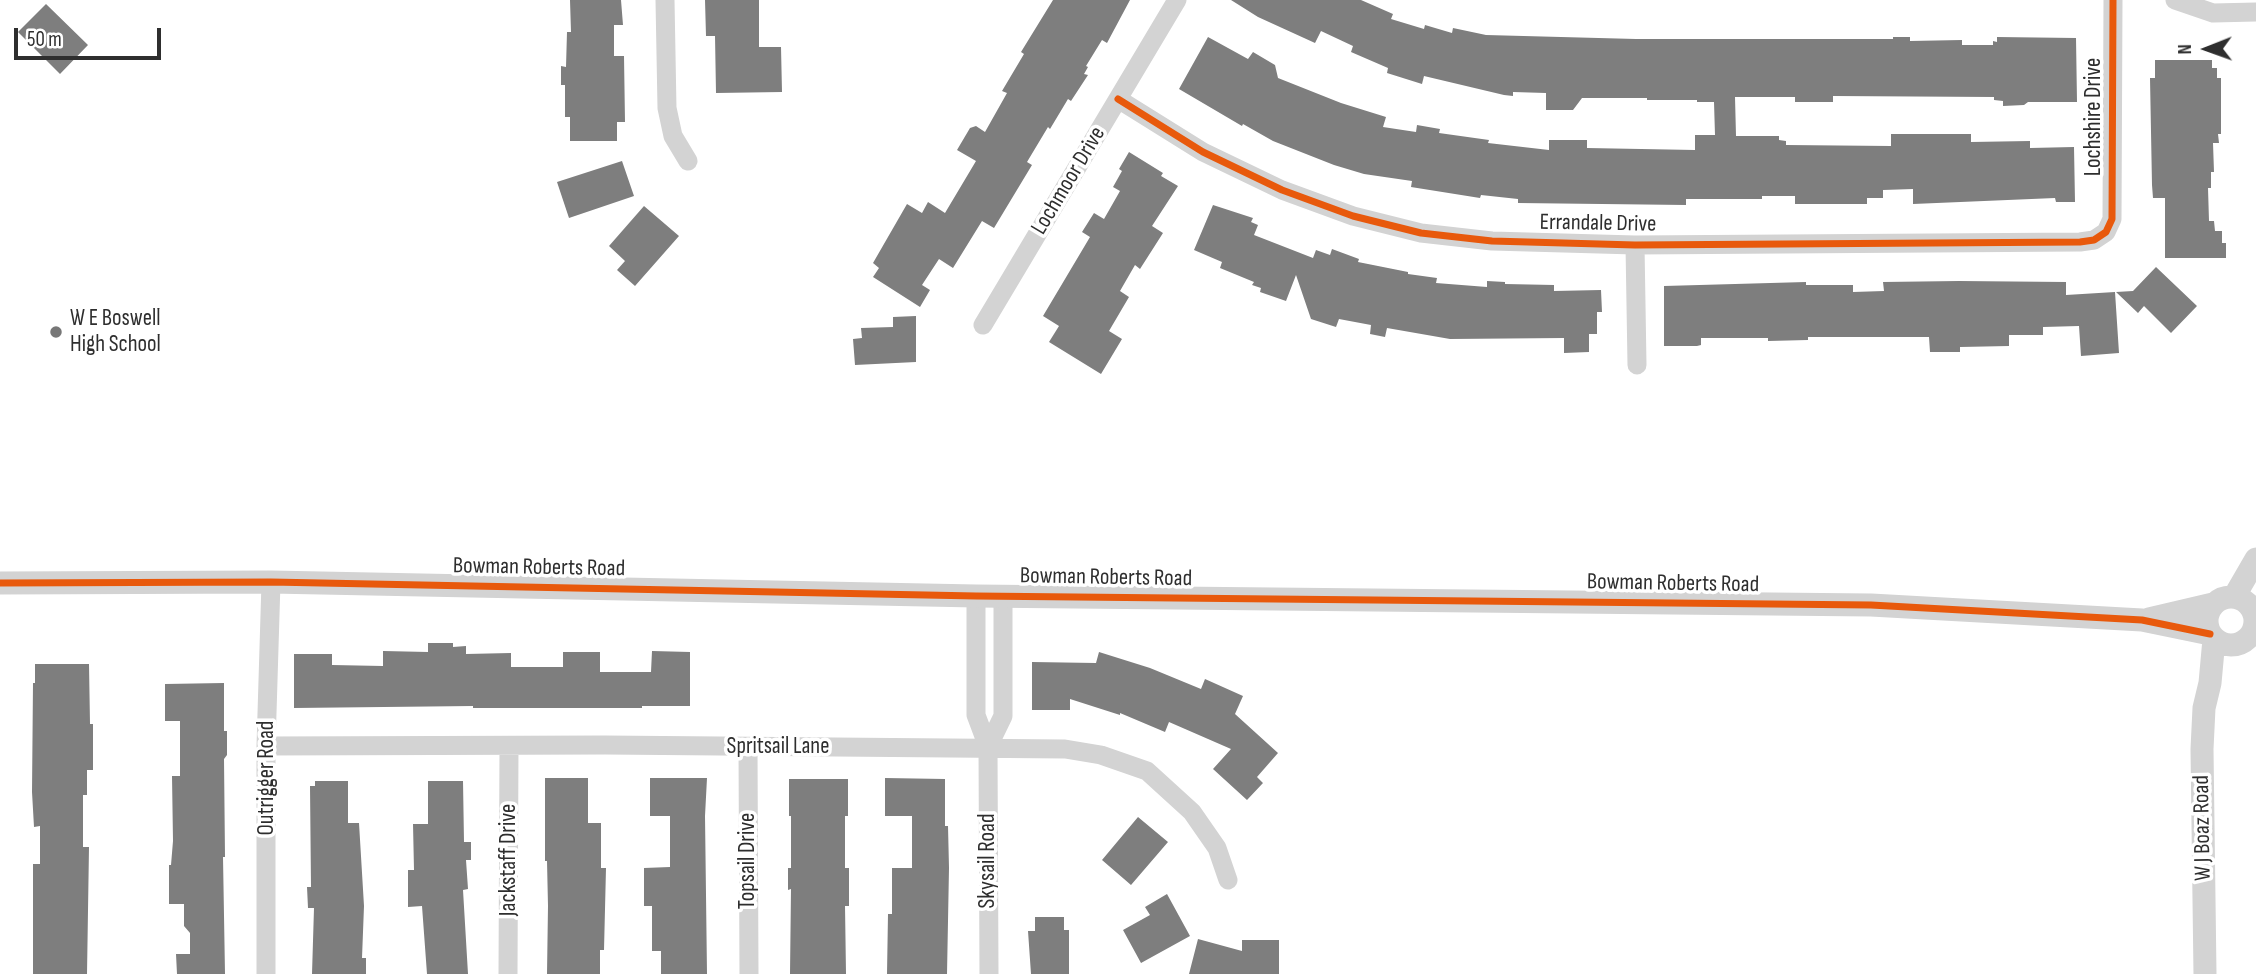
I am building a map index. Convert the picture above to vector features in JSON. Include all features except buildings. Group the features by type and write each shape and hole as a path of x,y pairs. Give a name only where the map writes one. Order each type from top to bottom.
{"street":[{"path":"664,0 667,108 673,136 688,161"},
{"name":"Lochmoor Drive","path":"983,325 1177,0"},
{"name":"Lochshire Drive","path":"2106,232 2112,219 2113,206 2113,0"},
{"path":"2175,0 2213,13 2256,12"},
{"name":"Errandale Drive","path":"1118,99 1203,152 1282,190 1353,216 1421,233 1492,241 1635,245 2080,242 2094,240 2106,232"},
{"path":"1635,245 1637,365"},
{"name":"W J Boaz Road","path":"2205,974 2202,749 2204,708 2210,683 2239,620 2256,559"},
{"name":"Bowman Roberts Road","path":"0,583 150,580 976,596 1871,605 2142,621 2239,620"},
{"name":"Outrigger Road","path":"266,974 266,746 271,582"},
{"name":"Skysail Road","path":"976,596 976,715 988,747 989,974"},
{"name":"Skysail Road","path":"988,747 1003,716 1003,596"},
{"name":"Spritsail Lane","path":"266,746 988,747 1089,753 1147,771 1192,811 1217,849 1228,880"},
{"name":"Jackstaff Drive","path":"508,974 509,746"},
{"name":"Topsail Drive","path":"748,747 749,974"}],"cycle path":[{"path":"1118,99 1203,152 1282,190 1353,216 1421,233 1492,241 1635,245 2080,242 2094,240 2106,232 2112,219 2113,0"},
{"path":"0,583 271,582 976,596 1871,605 2142,620 2210,634"}],"place":[{"name":"W E Boswell High School","path":"56,332"}]}
